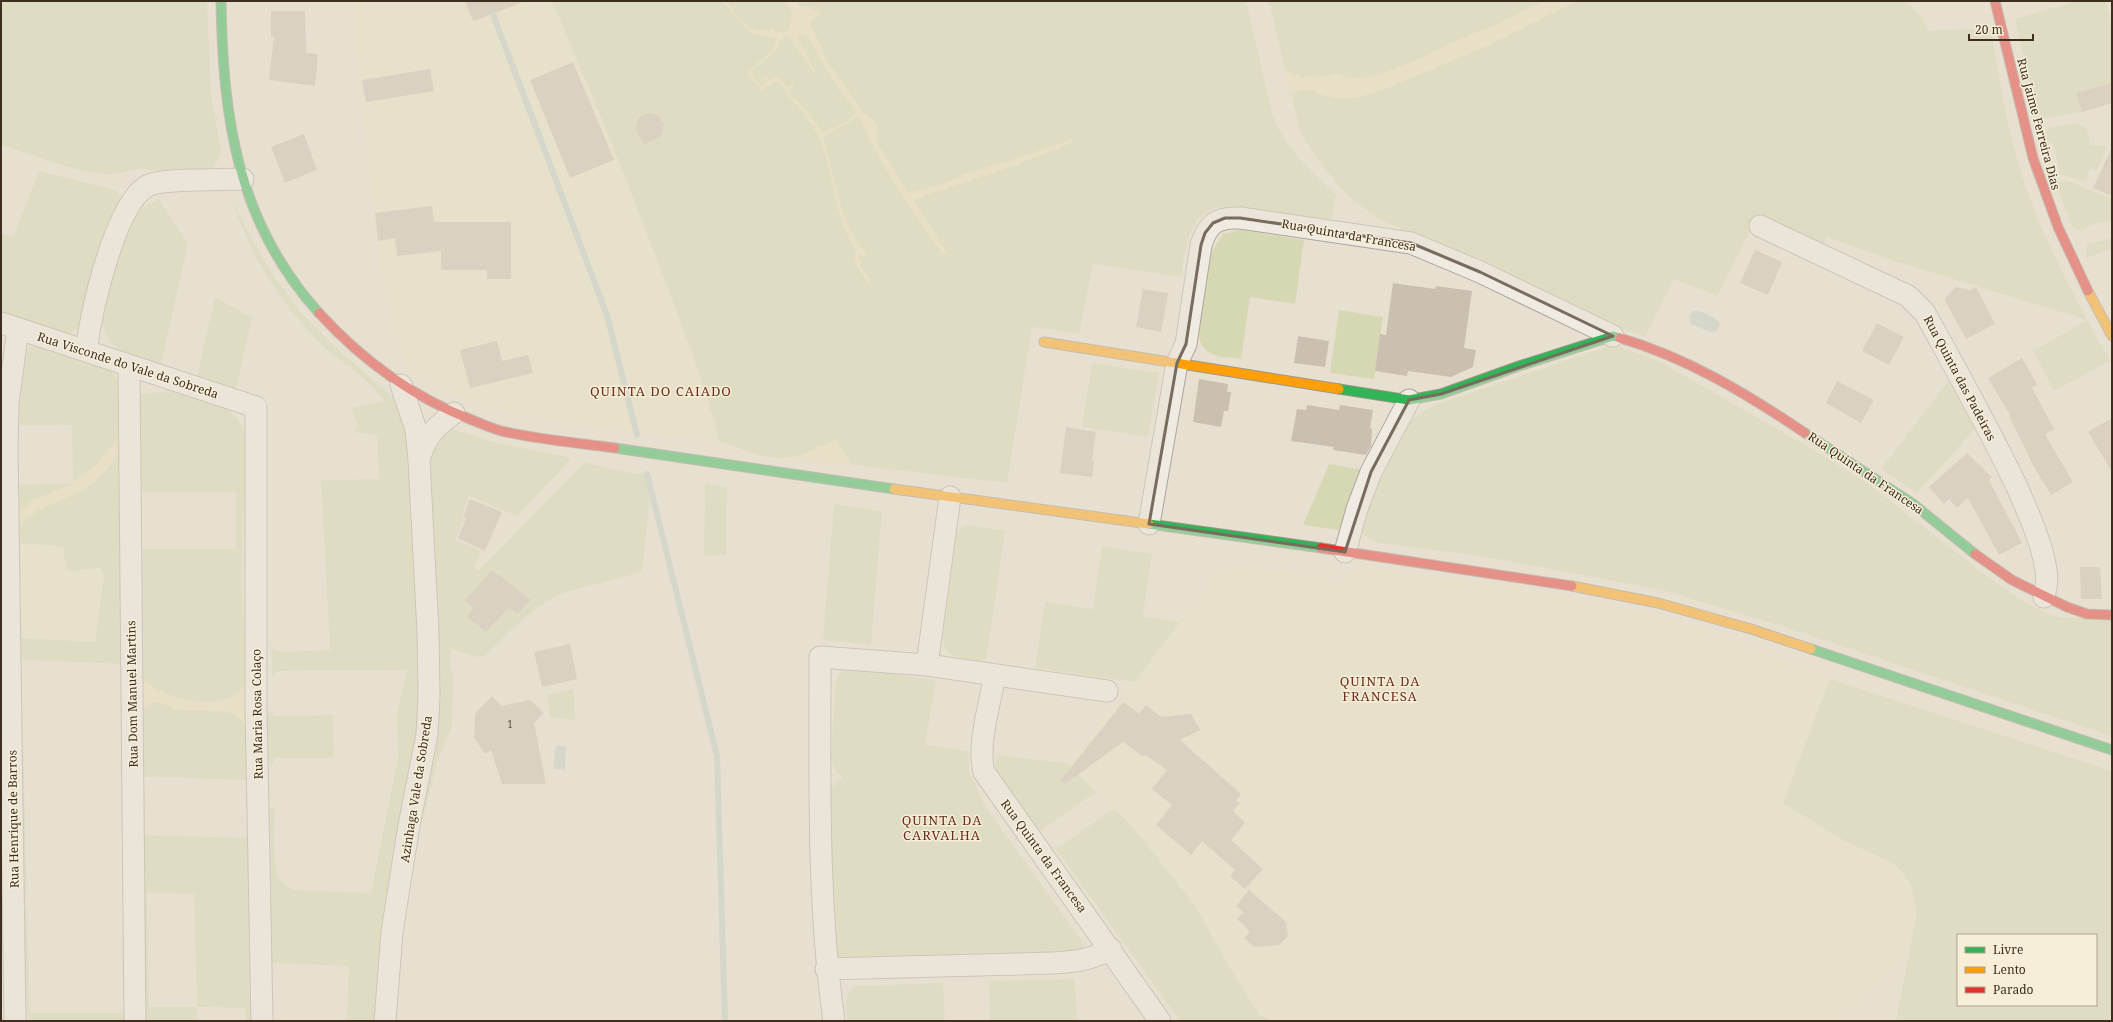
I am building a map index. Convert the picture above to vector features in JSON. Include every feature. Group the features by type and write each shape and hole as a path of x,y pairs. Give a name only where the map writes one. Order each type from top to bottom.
{"main road":[{"path":"220,1 221,32 227,98 235,146 243,179 262,227 274,252 297,286 322,316 347,341 401,385 454,413 505,432 1569,585 1658,603 1751,629 2112,750"},
{"name":"Rua Jaime Ferreira Dias","path":"1995,1 2021,113 2042,186 2071,258 2112,336"},
{"path":"1044,342 1409,400 1441,394 1519,366 1613,336"},
{"name":"Rua Quinta da Francesa","path":"1613,336 1644,345 1698,368 1744,392 1912,503 1991,567 2044,597 2087,614 2112,615"}],"street":[{"path":"86,351 89,322 113,241 132,200 147,185 171,180 243,179"},
{"name":"Rua Quinta da Francesa","path":"1149,524 1177,363 1186,344 1201,245 1204,233 1213,223 1225,218 1240,218 1411,243 1480,272 1613,336"},
{"name":"Rua Quinta das Padeiras","path":"1760,226 1908,296 1925,313 2007,467 2026,508 2042,552 2046,570 2044,597"},
{"name":"Rua Visconde do Vale da Sobreda","path":"10,326 129,367 256,407"},
{"name":"Rua Henrique de Barros","path":"10,326 7,446 15,1021"},
{"name":"Rua Dom Manuel Martins","path":"129,367 135,1021"},
{"name":"Azinhaga Vale da Sobreda","path":"385,1021 392,932 427,735 428,632 419,460 416,430 401,385"},
{"path":"1345,552 1357,509 1371,472 1409,400"},
{"name":"Rua Maria Rosa Colaço","path":"256,407 256,707 262,1021"},
{"name":"Azinhaga Vale da Sobreda","path":"419,460 425,441 433,429 454,413"},
{"path":"927,665 950,497"},
{"path":"834,1021 826,969 820,832 820,657 927,665 1107,691"},
{"name":"Rua Quinta da Francesa","path":"995,675 982,745 982,762 984,772 1111,948 1160,1021"},
{"path":"826,969 1081,961 1097,956 1111,948"}],"highlighted area":[{"path":"1225,218 1240,218 1411,243 1480,272 1613,336 1441,394 1409,400 1371,472 1345,552 1149,524 1177,363 1186,344 1201,245 1205,233 1213,223"}],"shaded area":[{"path":"354,1 552,1 635,200 699,371 719,441 610,430 508,413 465,400 431,385 407,370 392,322 381,275 354,30"},
{"path":"1693,311 1704,313 1715,318 1720,324 1717,331 1710,332 1691,324 1689,317"},
{"path":"20,543 65,547 64,556 68,571 94,569 100,567 104,576 95,642 19,638"},
{"path":"1223,564 1325,577 1324,583 1333,588 1350,571 1366,568 1487,583 1575,598 1640,611 1717,633 1830,679 1783,803 1895,864 1910,882 1917,912 1911,944 1839,1021 1271,1021 1259,1014 1234,975 1196,907 1132,826 1066,763 1115,706"},
{"path":"559,745 566,747 565,770 554,769 555,747"}],"green space":[{"path":"1,1 207,1 211,95 221,151 216,163 209,170 199,174 189,175 143,169 116,174 94,173 67,167 1,145"},
{"path":"552,1 1246,1 1273,117 1278,129 1300,159 1336,195 1331,220 1218,207 1199,218 1189,235 1181,277 1093,264 1079,334 1032,327 1007,483 852,465 835,440 823,447 794,457 776,458 756,454 719,441 695,360 652,246 582,71"},
{"path":"1269,1 1906,1 1922,18 1928,30 1991,29 2010,133 2022,176 2032,204 2055,258 2110,361 2054,391 2033,351 2087,320 1891,260 1827,237 1824,245 1779,227 1781,224 1759,214 1717,296 1674,279 1645,337 1562,306 1374,216 1354,201 1336,183 1309,147 1300,131"},
{"path":"2076,1 2106,1 2112,26 2112,83 2077,93 2082,112 2045,118 2037,113 2035,107 2015,19"},
{"path":"2077,123 2087,129 2090,145 2107,146 2097,171 2090,168 2085,182 2060,174 2053,143 2045,142 2043,136 2047,128"},
{"path":"39,171 115,190 121,197 82,319 77,329 69,335 1,316 1,233 13,237"},
{"path":"2055,181 2071,182 2112,199 2112,221 2090,225 2081,232 2072,227"},
{"path":"159,199 188,244 161,365 129,355 113,345 103,327 101,314 129,221 142,208"},
{"path":"232,199 255,245 276,279 300,311 326,339 395,399 409,431 421,631 418,732 377,1021 347,1021 349,966 271,963 267,814 270,809 275,806 274,835 276,868 282,882 285,885 295,890 371,893 398,758 397,714 407,670 280,671 274,673 272,677 271,644 275,650 282,652 330,650 321,480 379,479 377,435 352,432 358,427 352,408 384,401 371,385 318,341 290,310 266,275 256,257"},
{"path":"1240,230 1304,240 1295,304 1250,297 1241,359 1219,356 1208,351 1203,347 1198,332 1212,251 1223,234"},
{"path":"2112,238 2112,249 2086,258 2087,244"},
{"path":"215,297 252,318 236,389 197,376"},
{"path":"1339,310 1383,317 1374,379 1330,373"},
{"path":"38,345 109,369 113,373 120,387 123,402 123,418 116,442 104,458 73,483 72,425 16,426 25,351 30,346"},
{"path":"1606,347 1620,347 1657,360 1809,447 1870,485 1983,573 2023,601 2047,613 2062,618 2112,618 2112,736 1781,626 1662,590 1480,556 1379,543 1365,536 1361,530 1380,474 1392,447 1415,417 1437,404"},
{"path":"1092,363 1159,373 1148,437 1082,427"},
{"path":"1949,380 1976,428 1917,493 1881,469"},
{"path":"170,391 190,395 220,405 236,418 242,426 244,434 246,463 242,541 242,587 247,677 238,693 228,699 215,702 200,702 172,696 160,691 146,682 139,670 140,549 236,549 236,492 139,492 139,394"},
{"path":"452,429 497,443 568,457 570,460 517,516 469,496 461,517 464,519 455,540 481,551 474,567 478,571 585,462 618,471 652,476 642,572 563,593 541,605 521,621 485,656 475,657 451,649 450,667 453,675 452,726 437,763 418,839 415,841 437,647 436,587 427,452 445,430"},
{"path":"121,451 123,664 21,660 27,897 24,899 13,574 20,574 19,638 95,642 104,576 100,567 94,569 68,571 64,556 64,547 20,543 20,570 13,570 15,537 19,527 31,513 85,488 105,471"},
{"path":"1329,464 1365,470 1342,530 1303,525"},
{"path":"73,483 31,502 14,516 14,485"},
{"path":"705,484 727,487 726,555 704,556"},
{"path":"834,504 882,511 871,645 823,640"},
{"path":"969,525 1005,531 986,661 954,656 945,648 942,641 956,536 963,526"},
{"path":"1102,546 1152,554 1143,616 1180,622 1134,682 1035,668 1045,602 1093,609"},
{"path":"847,668 936,680 925,745 969,751 969,771 985,806 1081,940 1083,945 1079,953 835,960 830,799 831,787 842,779 842,776 836,773 831,757 836,678 842,670"},
{"path":"1830,679 2112,771 2112,1021 1896,1021 1917,912 1910,882 1895,864 1845,841 1783,803"},
{"path":"574,689 575,721 550,717 547,695"},
{"path":"158,702 179,710 221,711 232,713 240,718 246,726 248,735 249,780 144,777 145,835 250,838 253,1021 246,1021 245,1008 197,1007 197,1021 143,1021 140,718 146,707","holes":["147,893 194,894 197,1007 149,1007"]},
{"path":"273,710 273,716 333,715 334,758 274,758 274,765 271,763 266,752 265,745 265,720 269,713"},
{"path":"996,755 1066,763 1096,792 1036,834 995,771"},
{"path":"1114,808 1132,826 1196,907 1234,975 1259,1014 1271,1021 1180,1021 1056,849"},
{"path":"24,909 27,909 30,1013 129,1013 129,1021 28,1021 22,932"},
{"path":"1075,979 1077,1021 990,1021 989,981"},
{"path":"943,983 945,1021 848,1021 846,1006 847,996 852,989 857,986"}],"sand":[{"path":"721,1 726,1 742,21 752,28 763,31 765,28 768,31 773,28 776,33 781,30 783,33 790,28 792,12 785,1 796,1 800,7 809,6 812,10 818,10 821,14 810,22 827,61 864,113 873,119 877,127 877,143 909,193 948,182 964,174 1073,139 1072,143 1010,167 913,200 945,249 947,253 943,255 887,171 859,117 825,136 823,138 844,215 858,243 868,255 864,258 861,254 858,256 862,263 860,265 871,281 868,283 854,261 856,250 849,238 839,212 826,158 814,128 803,112 778,83 774,81 762,91 747,73 773,49 777,39 751,33","holes":["800,34 806,35 839,90 857,112 844,123 822,132 810,115 788,91 794,86 793,83 787,87 780,78 775,77 770,80 766,76 763,78 766,83 761,86 751,72 777,50 780,41 785,36 789,37 815,74 818,74 797,37"]},
{"path":"1546,1 1577,1 1476,51 1383,90 1363,96 1341,99 1305,89 1291,94 1285,69 1302,77 1316,75 1324,77 1336,73 1349,77 1364,77 1381,73 1416,60"},
{"path":"123,422 121,451 98,477 74,495 39,510 27,518 19,527 15,538 14,516 33,500 65,488 94,466 119,437"},
{"path":"835,440 852,465 774,458 806,454 819,444 823,447"},
{"path":"139,670 143,678 148,683 167,694 178,698 214,703 232,698 239,692 245,682 247,670 248,735 245,725 241,720 233,714 227,712 214,710 180,710 162,703 154,702 144,709 140,718"}],"building":[{"path":"465,1 520,1 521,3 473,21"},
{"path":"271,11 305,11 306,53 318,54 315,86 269,80 274,37 271,37"},
{"path":"573,62 614,160 570,178 530,80"},
{"path":"430,69 434,91 366,102 362,80"},
{"path":"2112,83 2112,103 2082,112 2076,93"},
{"path":"647,113 658,115 664,125 661,136 644,145 635,129 638,118"},
{"path":"304,134 317,170 285,183 271,147"},
{"path":"2112,147 2112,196 2093,188"},
{"path":"432,206 434,222 511,222 511,279 487,279 487,270 441,270 441,251 397,256 395,238 378,241 375,213"},
{"path":"1755,250 1782,262 1768,295 1740,283"},
{"path":"1393,283 1435,289 1436,286 1472,291 1464,348 1476,350 1473,367 1451,377 1408,371 1407,376 1375,371 1380,334 1386,335"},
{"path":"1956,287 1970,290 1976,287 1995,324 1966,339 1944,299"},
{"path":"1143,289 1168,293 1161,332 1136,327"},
{"path":"1877,323 1904,337 1889,365 1862,351"},
{"path":"1298,336 1329,341 1325,367 1294,363"},
{"path":"497,341 502,361 528,355 533,373 470,388 460,350"},
{"path":"2022,358 2037,384 2032,388 2054,429 2045,434 2073,482 2051,495 2033,465 2009,416 2010,415 1988,378"},
{"path":"1199,379 1228,384 1227,392 1231,392 1228,411 1224,411 1221,427 1193,422"},
{"path":"1837,381 1874,400 1861,423 1826,403"},
{"path":"1307,405 1339,410 1340,405 1373,410 1370,428 1372,429 1371,446 1366,455 1333,450 1334,447 1291,441 1297,409 1306,410"},
{"path":"2112,418 2112,472 2088,432"},
{"path":"1066,427 1096,432 1092,461 1094,461 1092,477 1060,473"},
{"path":"1967,453 1992,477 1989,480 2022,543 1999,555 1968,498 1957,508 1949,499 1944,504 1929,487"},
{"path":"470,499 502,512 485,551 458,538 466,518 463,516"},
{"path":"2080,567 2100,567 2102,599 2081,599"},
{"path":"492,570 531,600 518,614 509,607 486,632 467,616 474,608 465,600"},
{"path":"570,644 577,679 542,687 534,652"},
{"path":"492,696 501,706 530,700 544,713 534,723 546,784 502,784 491,750 485,754 474,738 475,714"},
{"path":"1123,702 1139,714 1146,705 1161,717 1191,714 1200,730 1180,740 1241,794 1236,800 1240,803 1233,811 1245,823 1231,840 1263,869 1245,889 1230,876 1235,870 1202,841 1191,855 1156,825 1172,805 1152,789 1167,770 1146,755 1142,756 1123,742 1065,784 1061,780"},
{"path":"1249,890 1286,922 1288,936 1279,945 1254,947 1244,938 1250,932 1237,919 1243,912 1236,906"}],"waterway":[{"path":"488,1 607,315 637,435"},
{"path":"647,474 717,756 725,1021"}],"traffic: fast":[{"path":"221,1 222,45 226,87 231,128 240,167 252,205 269,242 291,278 319,313"},
{"path":"1339,389 1409,400 1441,394 1519,366 1613,336 1620,338"},
{"path":"1805,433 1912,503 1975,554"},
{"path":"615,448 894,489"},
{"path":"1149,524 1321,548"},
{"path":"1811,649 2112,750"}],"traffic: slow":[{"path":"2088,291 2112,336"},
{"path":"1044,342 1339,389"},
{"path":"894,489 1149,524"},
{"path":"1572,586 1658,603 1751,629 1811,649"}],"traffic: jam":[{"path":"1995,1 2033,158 2058,227 2088,291"},
{"path":"319,313 335,330 389,376 450,411 502,431 520,435 615,448"},
{"path":"1620,338 1645,346 1716,378 1805,433"},
{"path":"1321,548 1572,586"},
{"path":"1975,554 2012,580 2067,607 2087,614 2112,615"}],"district":[{"name":"QUINTA DO CAIADO","path":"661,391"},
{"name":"QUINTA DA FRANCESA","path":"1380,688"},
{"name":"QUINTA DA CARVALHA","path":"942,828"}]}
